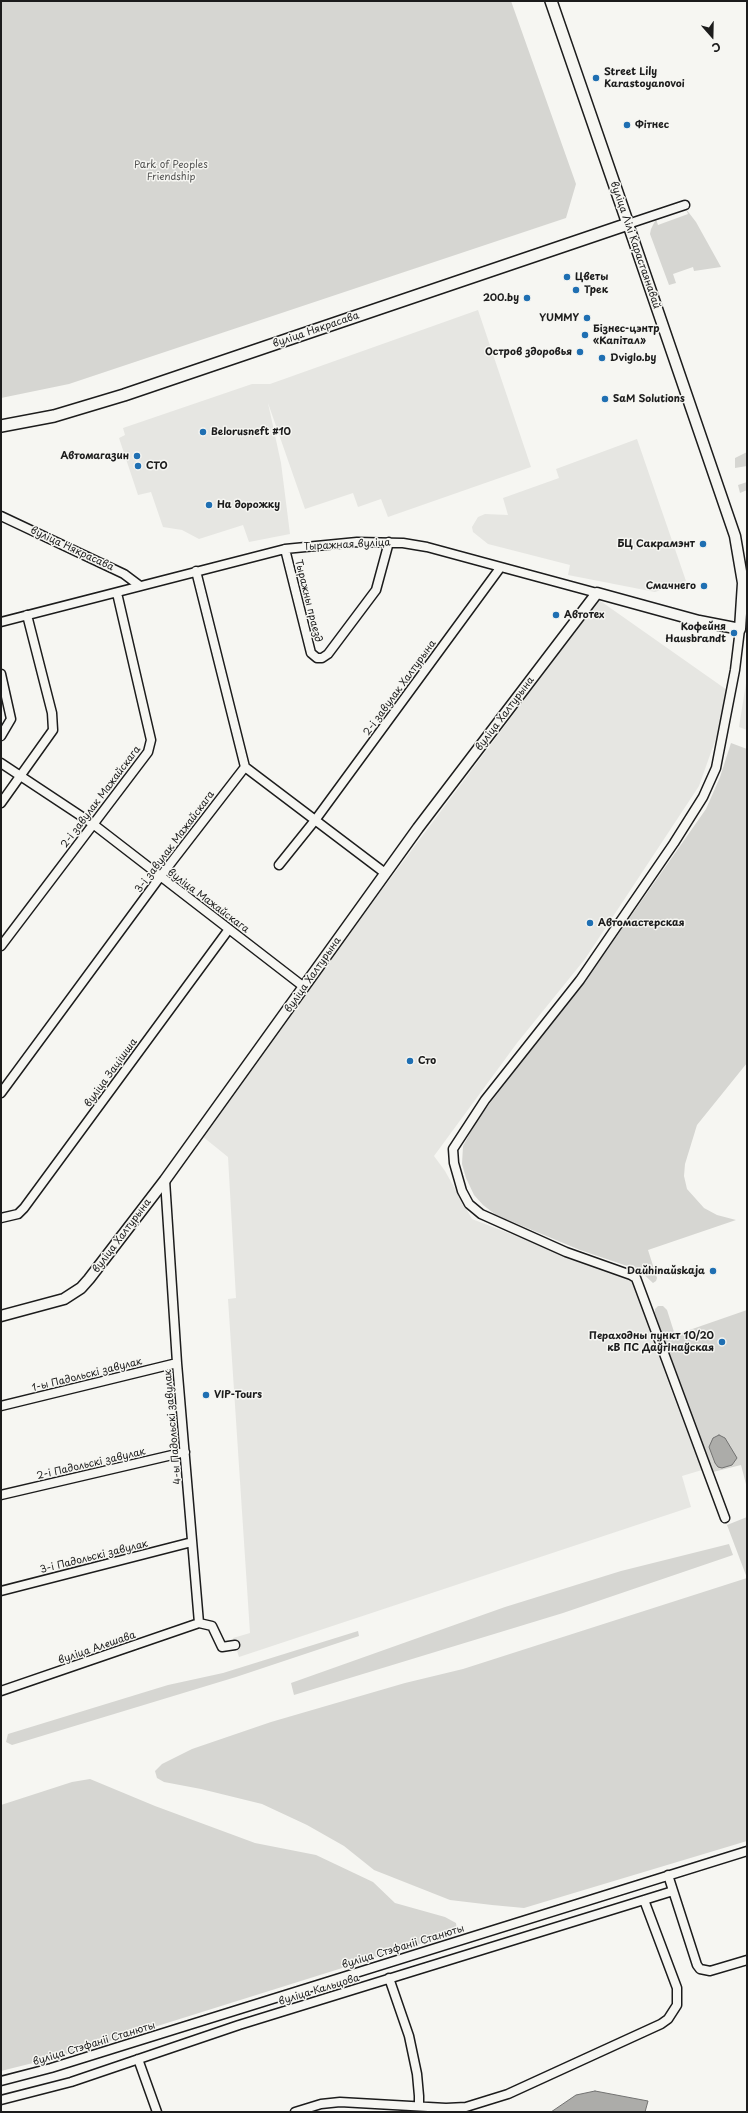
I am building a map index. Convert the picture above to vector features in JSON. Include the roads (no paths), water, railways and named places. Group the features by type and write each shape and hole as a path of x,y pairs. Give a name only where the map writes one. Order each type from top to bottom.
{"main road":[{"name":"вуліца Лілі Карастаянавай","path":"551,1 628,224"},
{"name":"вуліца Някрасава","path":"1,426 54,416 112,400 628,224"}],"street":[{"path":"628,224 685,205"},
{"name":"вуліца Лілі Карастаянавай","path":"628,224 735,536 743,583 740,629"},
{"name":"вуліца Някрасава","path":"1,516 124,574 140,586"},
{"name":"Тыражная вуліца","path":"1,622 285,549 357,542 389,542 427,547 699,621 740,629"},
{"name":"Тыражны праезд","path":"285,549 311,653 316,658 322,658 328,654 376,590 389,542"},
{"name":"2-і завулак Халтурына","path":"278,865 316,819 500,568"},
{"path":"196,571 245,767 316,819 385,873"},
{"name":"2-і завулак Мажайскага","path":"1,946 148,752 151,740 117,593"},
{"name":"вуліца Халтурына","path":"1,1316 57,1302 71,1296 81,1288 165,1180 385,873 597,594"},
{"path":"1,803 53,730 54,721 27,615"},
{"path":"725,1518 636,1278 566,1252 481,1214 469,1204 462,1191 454,1163 453,1149 486,1100 580,980 674,843 703,797 716,768 735,670 740,629"},
{"path":"1,674 11,719 1,736"},
{"name":"вуліца Мажайскага","path":"1,763 93,824 304,987"},
{"name":"3-і завулак Мажайскага","path":"1,1093 160,877 245,767"},
{"name":"вуліца Зацішша","path":"1,1218 18,1214 24,1208 229,929"},
{"name":"4-ы Падольскі завулак","path":"165,1180 177,1363 200,1623"},
{"name":"1-ы Падольскі завулак","path":"1,1406 177,1363"},
{"name":"2-і Падольскі завулак","path":"1,1495 185,1452"},
{"name":"3-і Падольскі завулак","path":"1,1591 192,1542"},
{"path":"200,1623 212,1626 222,1647 235,1645"},
{"name":"вуліца Алешава","path":"1,1692 200,1623"},
{"name":"вуліца Стэфаніі Станюты","path":"1,2081 66,2064 747,1851"},
{"path":"668,1875 697,1965 700,1969 710,1972 747,1960"},
{"name":"вуліца Кальцова","path":"1,2100 71,2082 239,2025 673,1891"},
{"path":"295,2112 321,2104 340,2102 446,2108 466,2107 488,2102 651,2030 668,2019 677,2005 677,1988 644,1900"},
{"path":"389,1978 409,2036 417,2074 420,2096 419,2106"},
{"path":"138,2059 157,2112"}],"place":[{"name":"Street Lily Karastoyanovoi","path":"596,78"},
{"name":"Фітнес","path":"627,125"},
{"name":"Цветы","path":"567,277"},
{"name":"Трек","path":"576,290"},
{"name":"200.by","path":"527,298"},
{"name":"YUMMY","path":"587,318"},
{"name":"Бізнес-цэнтр «Капітал»","path":"585,335"},
{"name":"Остров здоровья","path":"580,352"},
{"name":"Dviglo.by","path":"602,358"},
{"name":"SaM Solutions","path":"605,399"},
{"name":"Belorusneft #10","path":"203,432"},
{"name":"Автомагазин","path":"137,456"},
{"name":"СТО","path":"138,466"},
{"name":"На дорожку","path":"209,505"},
{"name":"БЦ Сакрамэнт","path":"703,544"},
{"name":"Смачнего","path":"704,586"},
{"name":"Автотех","path":"556,615"},
{"name":"Кофейня Hausbrandt","path":"734,633"},
{"name":"Автомастерская","path":"590,923"},
{"name":"Сто","path":"410,1061"},
{"name":"Daŭhinaŭskaja","path":"713,1271"},
{"name":"Пераходны пункт 10/20 кВ ПС Даўгінаўская","path":"722,1342"},
{"name":"VIP-Tours","path":"206,1395"}],"park label":[{"name":"Park of Peoples Friendship","path":"171,170"}]}
